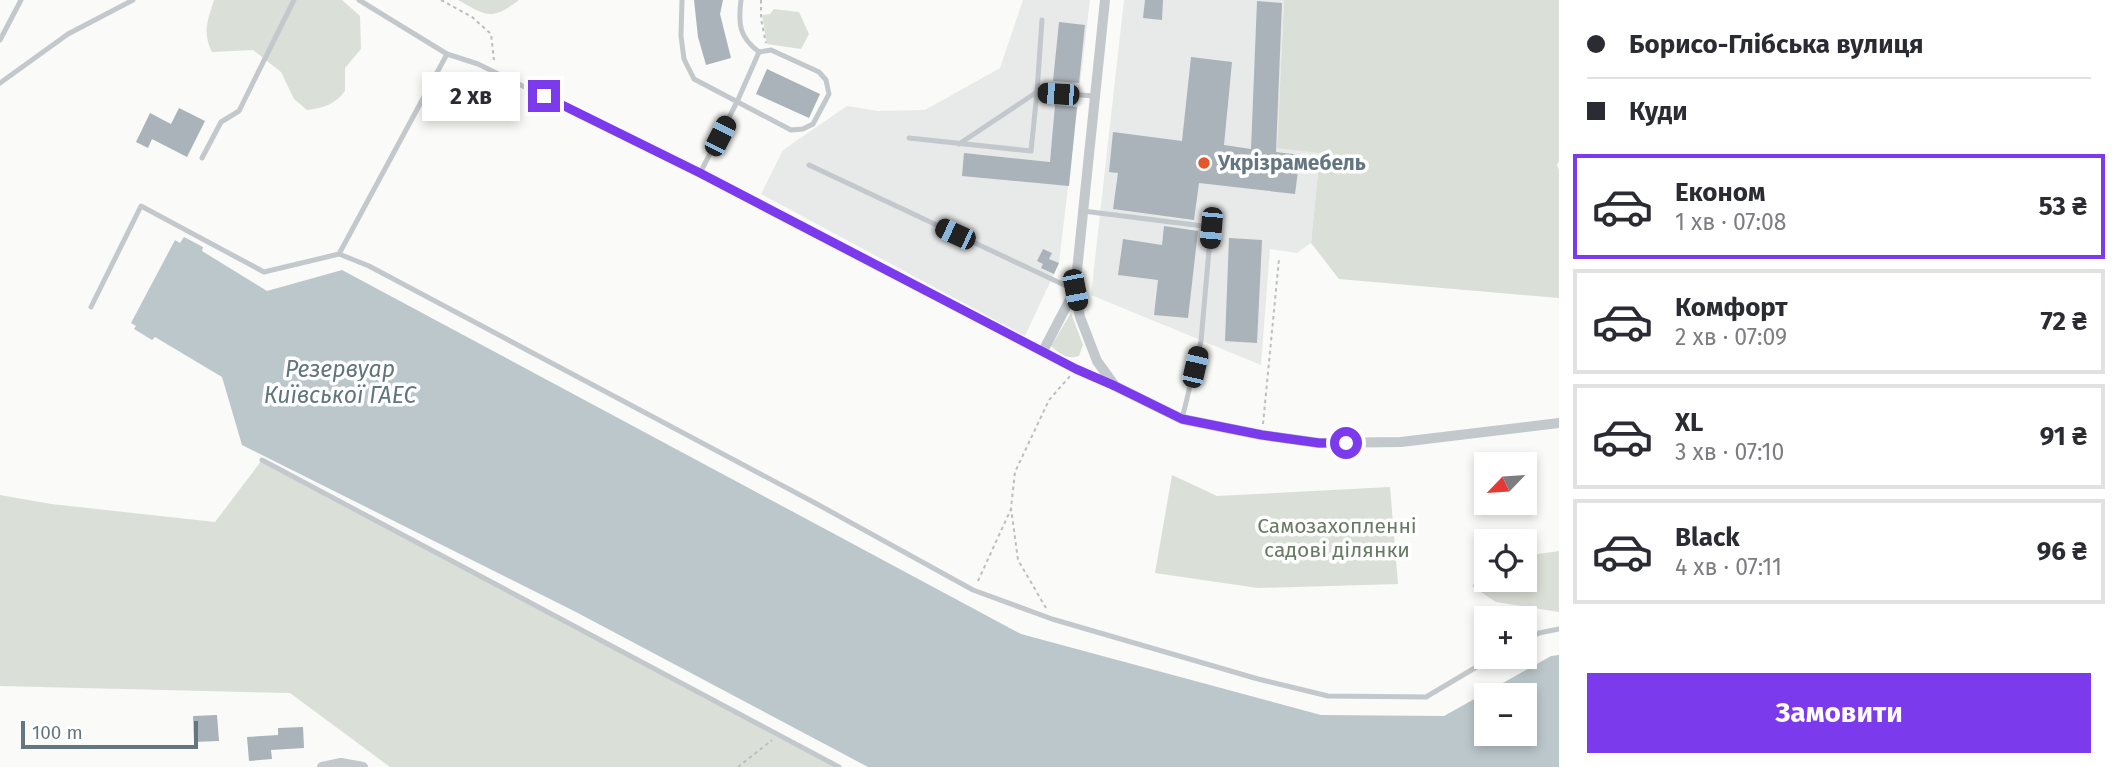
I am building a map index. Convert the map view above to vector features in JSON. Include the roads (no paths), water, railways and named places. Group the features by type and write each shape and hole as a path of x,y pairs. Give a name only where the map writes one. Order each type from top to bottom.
{"street":[{"path":"1105,0 1075,290 1080,317 1097,361 1115,386 1182,419 1319,443 1401,442 1559,423"},
{"path":"1043,351 1075,290"},
{"path":"322,767 341,763 363,767"}],"lane":[{"path":"0,40 21,0"},
{"path":"0,83 68,34 133,0"},
{"path":"202,158 221,122 239,111 295,0"},
{"path":"359,0 447,54 495,72 700,173 1076,369 1115,386"},
{"path":"682,0 681,36 684,58 694,79 790,130 803,129 813,124 829,94 826,80 819,72 768,50 759,52"},
{"path":"741,0 739,22 746,42 759,52"},
{"path":"909,138 1031,151 1042,20"},
{"path":"700,173 737,102 759,52"},
{"path":"339,254 447,54"},
{"path":"958,144 1037,92 1095,96"},
{"path":"809,165 1075,290"},
{"path":"91,307 141,206 264,272 339,254 369,266 974,590 1052,619 1258,679 1328,696 1426,697 1474,668"},
{"path":"1083,211 1211,228 1201,341 1182,419"},
{"path":"262,460 839,767"},
{"path":"1537,634 1559,629"}],"water":[{"name":"Резервуар Київської ГАЕС","path":"184,237 203,247 202,251 267,291 342,270 1021,634 1321,715 1444,716 1474,699 1474,746 1537,746 1537,683 1503,683 1528,669 1537,669 1537,664 1559,655 1559,767 868,767 574,611 242,445 222,377 155,337 152,340 134,329 136,326 131,323 175,240 180,243"}],"place":[{"name":"Укрізрамебель","path":"1204,163"}],"park label":[{"name":"Самозахопленні садові ділянки","path":"1337,538"}]}
